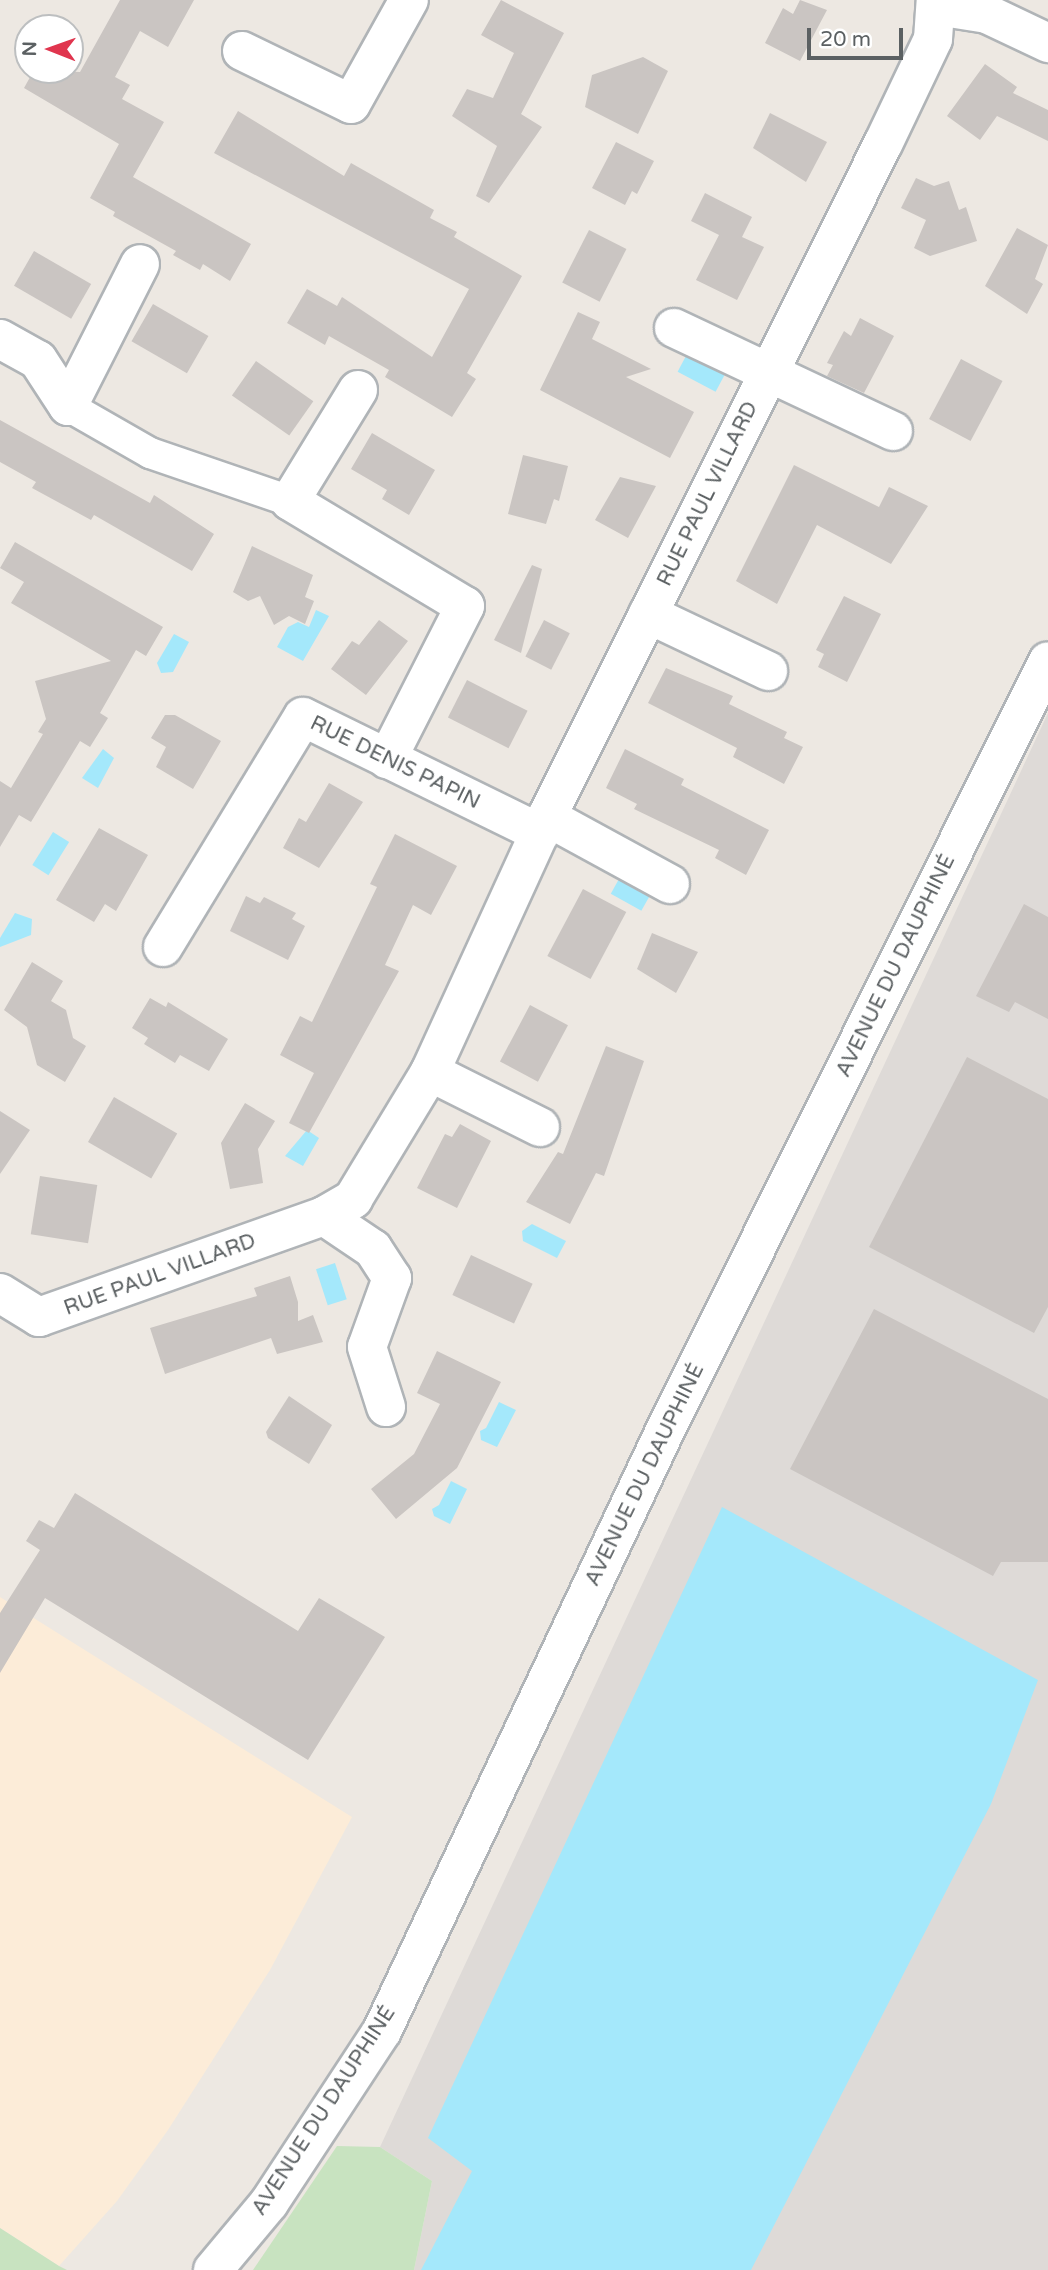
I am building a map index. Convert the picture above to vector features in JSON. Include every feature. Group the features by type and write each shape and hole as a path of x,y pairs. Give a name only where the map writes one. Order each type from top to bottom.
{"street":[{"path":"242,51 351,104 409,0"},
{"path":"936,3 987,14 1048,43"},
{"name":"RUE PAUL VILLARD","path":"0,1293 39,1317 324,1216 353,1199 430,1072 543,825 886,137 933,39 936,3"},
{"path":"68,406 140,264"},
{"path":"674,328 893,431"},
{"path":"0,339 38,360 68,406 150,453 290,501 466,606 387,759"},
{"path":"290,501 358,390"},
{"path":"648,614 768,671"},
{"name":"AVENUE DU DAUPHINÉ","path":"213,2270 269,2203 382,2031 669,1422 1048,661"},
{"name":"RUE DENIS PAPIN","path":"163,947 303,717 387,759 543,825"},
{"path":"543,825 670,884"},
{"path":"430,1072 540,1127"},
{"path":"324,1216 373,1249 392,1278 367,1347 386,1408"}],"shaded area":[{"path":"1048,713 1048,2270 414,2270 432,2181 380,2147"},
{"path":"0,1597 352,1817 270,1970 168,2130 117,2201 59,2266 0,2228"}],"green space":[{"path":"337,2146 380,2147 432,2181 414,2270 253,2270"},
{"path":"0,2228 59,2266 67,2270 0,2270"}],"water":[{"path":"687,354 725,374 716,392 678,372"},
{"path":"316,610 329,616 303,661 277,647 288,627 298,622 309,627"},
{"path":"174,634 189,642 173,672 161,673 157,663"},
{"path":"103,749 114,758 98,788 82,778"},
{"path":"53,832 69,842 48,875 32,865"},
{"path":"619,879 650,896 641,911 611,894"},
{"path":"15,913 32,919 31,935 0,947 0,938"},
{"path":"307,1130 319,1138 303,1166 285,1156"},
{"path":"532,1224 566,1241 557,1258 523,1241 522,1231"},
{"path":"335,1263 347,1299 328,1305 316,1269"},
{"path":"499,1402 516,1410 497,1447 481,1440 480,1431 486,1428"},
{"path":"451,1481 467,1489 450,1524 434,1516 432,1509 439,1505"},
{"path":"722,1507 1038,1680 991,1804 751,2270 421,2270 472,2171 428,2138"}],"building":[{"path":"120,0 194,0 168,47 140,31 115,77 130,85 122,99 164,122 133,177 251,244 230,281 203,264 200,270 173,255 176,251 113,216 115,212 90,198 119,144 24,88 26,84 84,84 84,65"},
{"path":"501,0 564,33 521,114 542,127 489,203 476,196 497,146 452,116 467,89 493,98 514,53 481,35"},
{"path":"800,0 827,10 800,61 765,43 783,8 793,14"},
{"path":"643,57 668,71 638,134 585,107 592,75"},
{"path":"985,64 1017,87 1013,93 1048,110 1048,141 997,116 980,140 947,116"},
{"path":"238,111 344,176 351,163 434,210 430,218 457,232 454,237 522,276 467,373 476,379 452,417 385,377 389,370 329,336 325,345 287,323 307,289 337,306 342,297 432,357 469,289 214,153"},
{"path":"770,113 827,142 806,182 753,148"},
{"path":"616,142 654,161 637,194 632,191 625,205 592,188"},
{"path":"916,178 934,186 949,181 959,210 966,207 977,241 930,256 914,248 926,220 901,208"},
{"path":"705,193 752,217 742,237 764,247 737,300 696,280 719,235 691,221"},
{"path":"1017,228 1048,245 1035,279 1043,284 1027,314 985,286"},
{"path":"589,230 626,249 600,302 562,283"},
{"path":"34,251 91,284 71,319 14,286"},
{"path":"153,304 208,336 187,373 132,341"},
{"path":"578,312 600,322 592,339 651,369 626,377 694,412 670,458 540,390"},
{"path":"860,318 894,336 864,393 827,376 833,365 827,363 844,331 851,336"},
{"path":"961,359 1002,381 971,441 929,419"},
{"path":"256,361 313,401 289,436 232,395"},
{"path":"0,420 150,503 154,495 214,534 192,571 94,515 91,520 32,488 36,482 0,462"},
{"path":"372,433 435,470 409,515 382,499 387,490 351,469"},
{"path":"523,455 568,466 559,501 554,499 546,524 508,514"},
{"path":"794,465 879,507 889,487 928,506 891,564 817,525 777,604 736,581"},
{"path":"620,477 656,486 628,538 595,520"},
{"path":"15,542 163,627 146,656 136,650 100,713 108,718 90,747 80,741 31,822 19,815 0,847 0,781 11,788 43,734 38,732 46,719 35,681 111,661 11,603 24,582 0,568"},
{"path":"252,546 313,575 305,597 314,601 305,624 289,616 274,625 260,596 248,601 233,592"},
{"path":"532,565 542,569 521,653 494,640"},
{"path":"844,596 881,614 847,682 818,667 824,654 816,650"},
{"path":"379,620 408,641 366,695 331,669 352,641 359,645"},
{"path":"544,620 570,633 551,670 525,657"},
{"path":"666,668 733,696 729,704 787,732 784,738 803,747 784,784 733,757 737,748 648,703"},
{"path":"467,680 528,711 509,748 448,717"},
{"path":"165,715 175,715 221,741 193,789 156,767 166,747 151,738"},
{"path":"625,749 684,779 681,785 769,830 746,875 715,858 719,850 634,809 637,804 606,788"},
{"path":"329,783 363,802 319,868 283,848 299,818 306,822"},
{"path":"99,828 148,855 116,911 105,904 94,922 56,900"},
{"path":"395,834 457,866 431,915 413,905 385,965 399,971 309,1133 289,1123 314,1073 280,1055 300,1016 312,1022 377,887 370,884"},
{"path":"583,889 626,912 591,979 547,956"},
{"path":"246,896 260,903 264,897 296,913 292,919 305,926 288,960 230,931"},
{"path":"1024,904 1048,917 1048,1019 1015,1002 1009,1012 976,996"},
{"path":"652,933 698,952 676,993 637,969"},
{"path":"32,962 63,981 51,1001 66,1010 73,1038 86,1046 65,1082 37,1065 27,1027 4,1010"},
{"path":"150,998 166,1007 168,1002 228,1039 209,1071 180,1055 175,1063 144,1044 148,1038 132,1028"},
{"path":"530,1005 568,1025 538,1082 500,1062"},
{"path":"606,1046 644,1061 604,1176 596,1173 570,1224 526,1202 558,1152 563,1154"},
{"path":"967,1057 1048,1099 1048,1307 1034,1333 869,1247"},
{"path":"114,1097 177,1134 151,1179 88,1142"},
{"path":"245,1103 275,1121 258,1149 263,1183 230,1189 221,1143"},
{"path":"0,1111 30,1130 0,1174"},
{"path":"460,1124 491,1141 457,1208 417,1188 445,1134 452,1137"},
{"path":"40,1176 97,1185 88,1243 31,1234"},
{"path":"471,1255 533,1284 514,1324 452,1295"},
{"path":"290,1276 298,1302 298,1321 313,1315 323,1342 277,1354 271,1338 165,1374 150,1328 257,1296 254,1288"},
{"path":"874,1309 1048,1399 1048,1562 1001,1562 993,1576 790,1469"},
{"path":"437,1351 501,1382 457,1468 396,1519 371,1489 414,1454 440,1404 417,1393"},
{"path":"289,1396 332,1425 309,1464 268,1438 266,1432"},
{"path":"75,1493 298,1631 319,1598 385,1637 308,1760 45,1598 0,1673 0,1613 40,1550 26,1541 39,1520 54,1528"}]}
